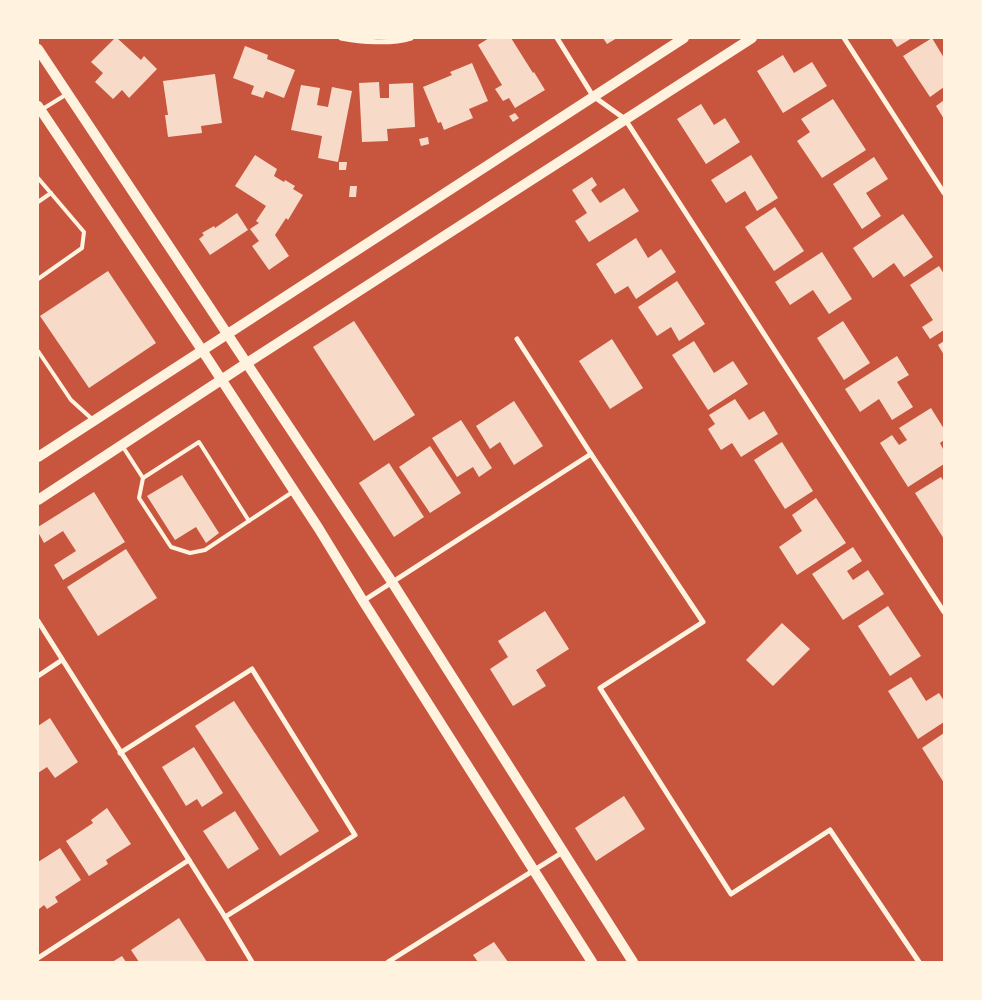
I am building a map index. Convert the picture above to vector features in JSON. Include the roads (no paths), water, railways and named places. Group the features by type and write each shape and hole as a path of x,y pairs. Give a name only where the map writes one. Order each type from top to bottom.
{"main road":[{"path":"38,458 684,38"},
{"path":"38,500 752,38"},
{"path":"38,49 392,582 633,962"},
{"path":"39,110 222,380 592,962"}],"street":[{"path":"341,38 376,41 411,38"},
{"path":"556,38 593,96 625,119 944,612"},
{"path":"844,38 944,193"},
{"path":"517,339 703,622 600,688 731,894 830,830 919,962"},
{"path":"363,601 591,454"},
{"path":"38,621 252,962"},
{"path":"38,676 62,660"},
{"path":"120,753 252,668 355,835 225,917"},
{"path":"388,962 563,852"},
{"path":"38,958 189,860"},
{"path":"395,957 399,962"}],"lane":[{"path":"39,110 68,94"},
{"path":"38,178 84,232 82,248 38,279"},
{"path":"38,202 51,193"},
{"path":"38,351 70,400 94,421"},
{"path":"142,478 199,442 249,521"},
{"path":"122,445 142,478 139,498 171,547 190,553 206,550 294,491"}]}
